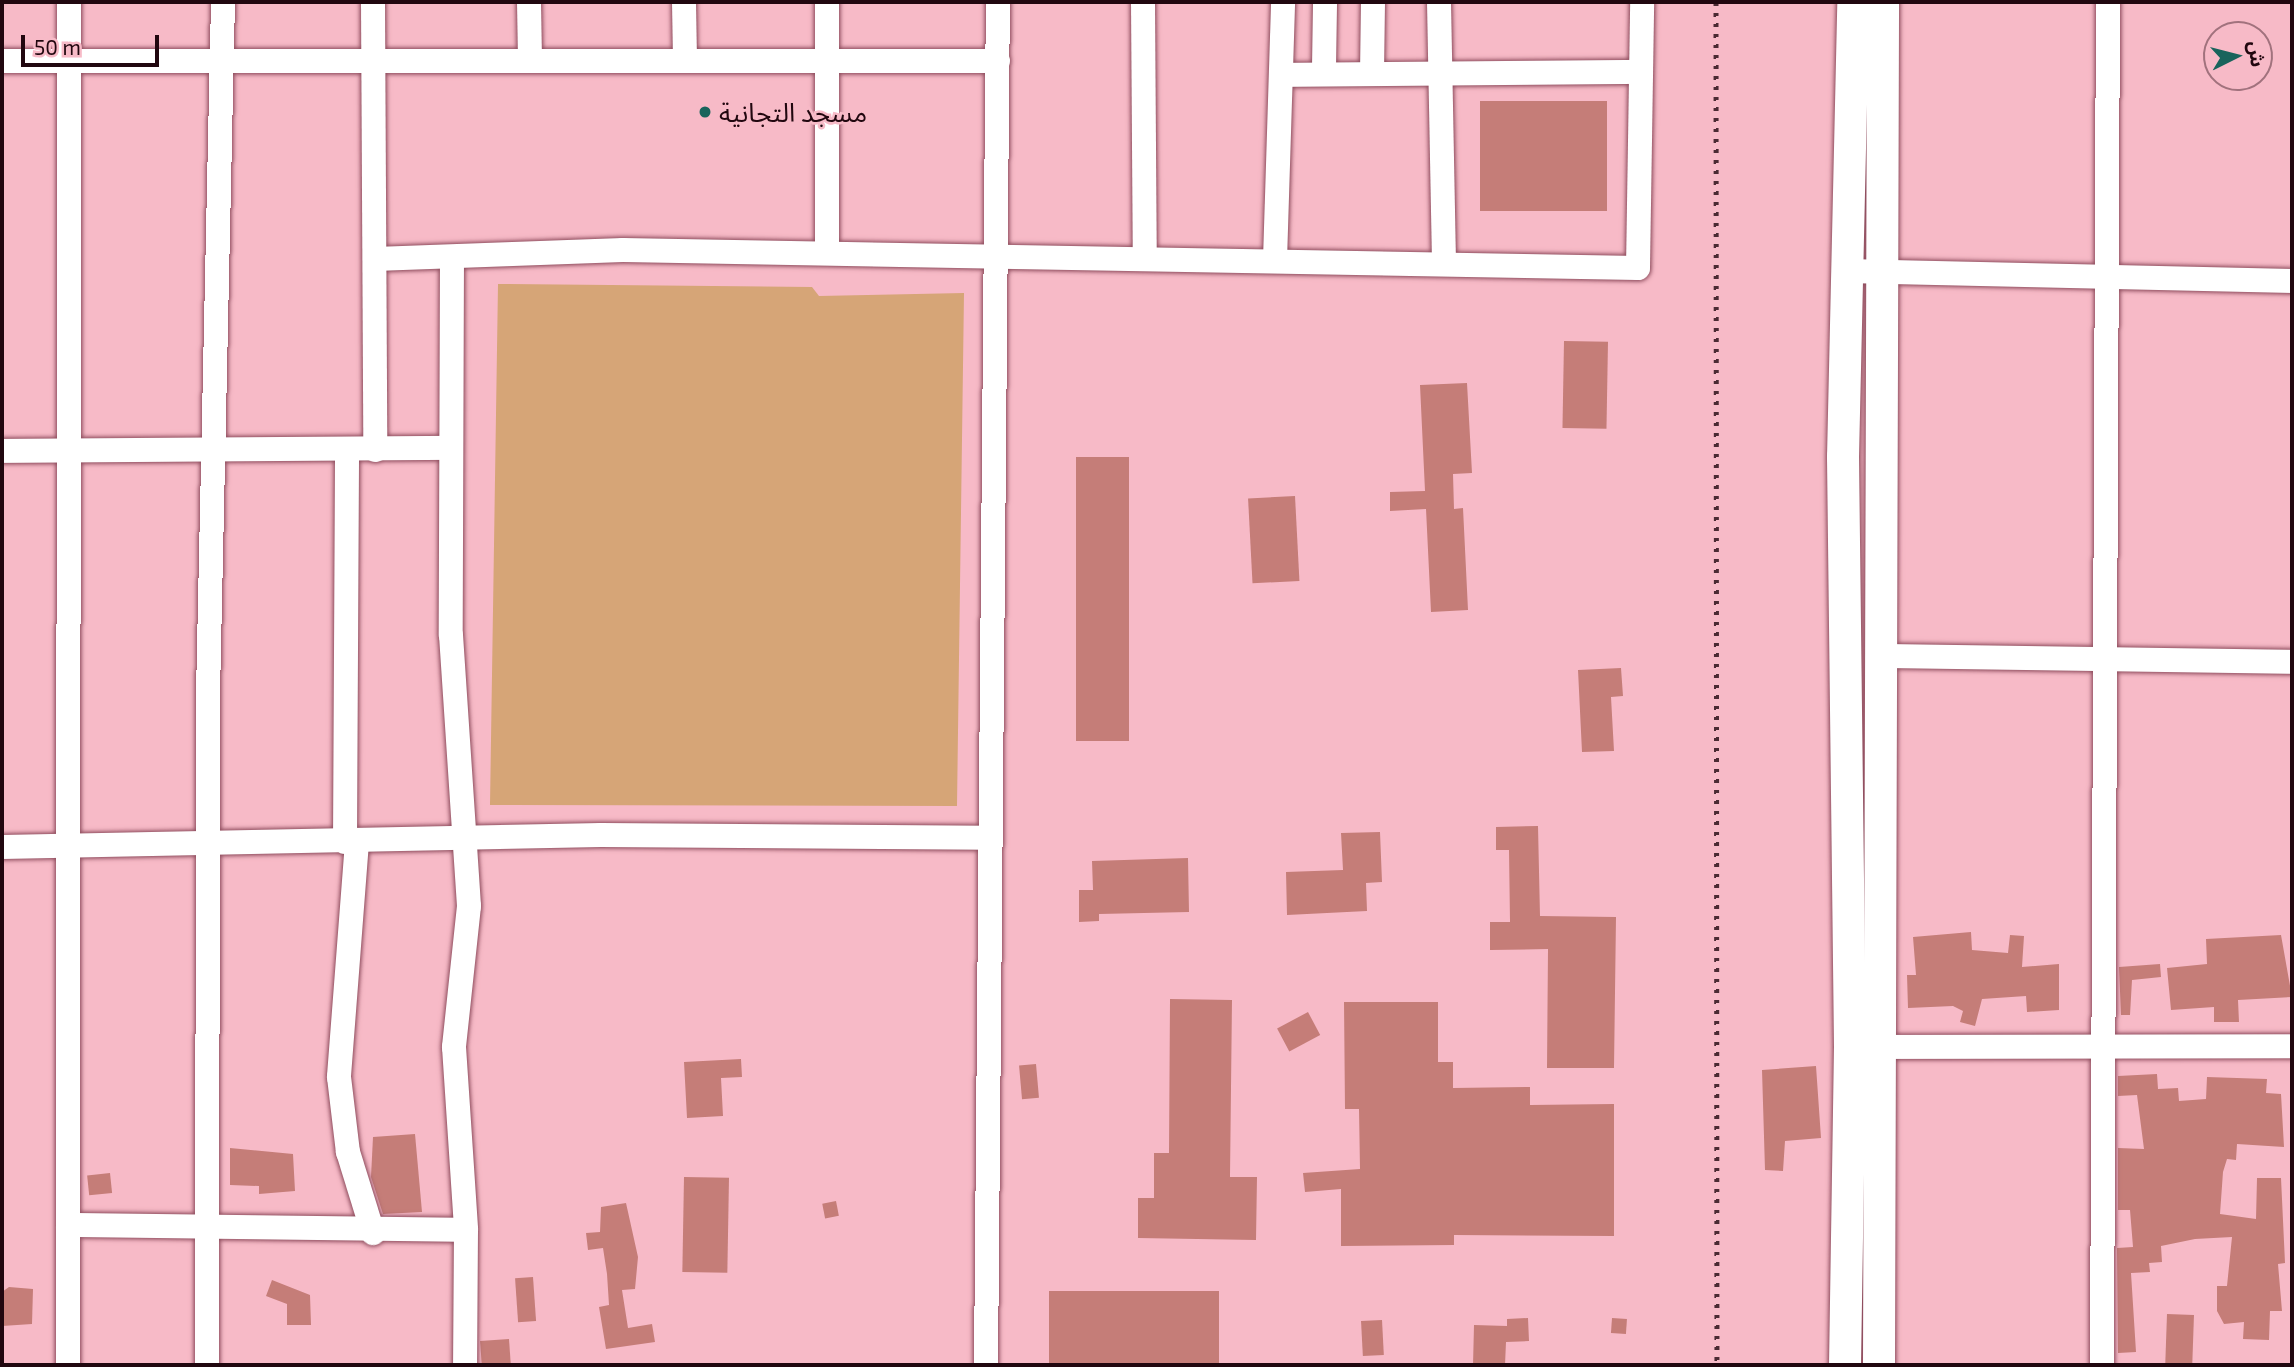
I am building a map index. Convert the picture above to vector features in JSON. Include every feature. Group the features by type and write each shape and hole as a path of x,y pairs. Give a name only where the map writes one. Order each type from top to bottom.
{"main road":[{"path":"1845,1365 1850,1047 1847,271 1853,2"},
{"path":"1879,1365 1884,1047 1878,271 1883,2"}],"street":[{"path":"68,1365 66,846 69,2"},
{"path":"208,1365 212,841 208,694 223,2"},
{"path":"373,2 375,450"},
{"path":"529,2 530,58"},
{"path":"684,2 685,59"},
{"path":"827,2 827,253"},
{"path":"986,1365 988,838 998,2"},
{"path":"1143,2 1145,258"},
{"path":"1275,260 1283,2"},
{"path":"1324,68 1325,2"},
{"path":"1372,75 1373,2"},
{"path":"1439,2 1444,74 1444,263"},
{"path":"375,259 623,250 995,253 1638,268 1642,2"},
{"path":"2102,1365 2108,2"},
{"path":"2,61 223,62 530,58 998,61"},
{"path":"1281,75 1641,72"},
{"path":"452,257 450,448 460,841 469,905 454,1047 466,1230 465,1365"},
{"path":"1847,271 2105,274 2292,281"},
{"path":"2,451 347,451 450,448"},
{"path":"347,451 351,842 339,1077 348,1152 373,1233"},
{"path":"1881,656 2292,662"},
{"path":"2,846 212,841 460,841 601,835 988,838"},
{"path":"1850,1047 2292,1046"},
{"path":"68,1225 373,1233 466,1230"}],"shaded area":[{"path":"498,284 812,287 819,296 964,293 957,806 490,805"}],"building":[{"path":"1480,101 1607,101 1607,211 1480,211"},
{"path":"1564,341 1608,342 1606,429 1562,428"},
{"path":"1467,383 1472,473 1453,474 1454,509 1463,508 1468,610 1431,612 1426,509 1390,511 1390,492 1425,491 1420,385"},
{"path":"1076,457 1129,457 1129,741 1076,741"},
{"path":"1295,496 1299,581 1253,583 1248,498"},
{"path":"1621,668 1623,696 1611,697 1614,751 1582,752 1578,670"},
{"path":"1538,826 1540,916 1616,917 1614,1068 1547,1068 1548,949 1490,950 1490,922 1510,922 1509,850 1496,850 1496,827"},
{"path":"1380,832 1382,882 1366,883 1367,911 1287,915 1286,872 1343,870 1341,833"},
{"path":"1188,858 1189,912 1099,914 1099,921 1079,922 1079,890 1093,890 1092,861"},
{"path":"1971,932 1972,950 2008,953 2010,935 2024,936 2022,967 2059,964 2059,1010 2027,1012 2026,996 1982,999 1975,1026 1960,1022 1963,1011 1953,1006 1908,1008 1907,975 1916,975 1913,937"},
{"path":"2281,935 2292,997 2238,1000 2239,1022 2214,1022 2214,1007 2171,1010 2167,968 2207,964 2206,939"},
{"path":"2160,964 2161,977 2132,980 2130,1015 2121,1015 2119,967"},
{"path":"1170,999 1232,1000 1230,1177 1257,1177 1256,1240 1138,1238 1138,1198 1154,1198 1154,1153 1169,1153"},
{"path":"1344,1002 1438,1002 1438,1062 1453,1062 1453,1088 1530,1087 1530,1105 1614,1104 1614,1236 1454,1235 1454,1245 1341,1246 1341,1189 1305,1192 1303,1173 1360,1169 1359,1109 1345,1109"},
{"path":"1308,1012 1320,1035 1289,1051 1277,1028"},
{"path":"741,1059 742,1077 721,1078 723,1116 687,1118 684,1062"},
{"path":"1036,1064 1039,1098 1022,1099 1019,1065"},
{"path":"1816,1066 1821,1138 1785,1141 1783,1171 1765,1170 1762,1070"},
{"path":"2157,1074 2158,1089 2178,1088 2179,1101 2206,1099 2207,1077 2267,1079 2266,1093 2281,1094 2284,1147 2237,1144 2236,1160 2227,1159 2223,1172 2220,1214 2256,1219 2257,1178 2281,1178 2285,1263 2278,1264 2282,1311 2270,1311 2269,1340 2243,1339 2244,1322 2224,1324 2217,1311 2217,1286 2227,1286 2232,1237 2195,1239 2161,1246 2162,1262 2149,1263 2150,1272 2131,1273 2136,1352 2118,1353 2117,1248 2133,1247 2130,1210 2118,1210 2118,1148 2144,1149 2137,1095 2118,1096 2118,1076"},
{"path":"415,1134 422,1212 383,1214 371,1177 373,1137"},
{"path":"230,1148 293,1154 295,1191 259,1194 259,1186 230,1185"},
{"path":"110,1173 112,1193 89,1195 87,1175"},
{"path":"684,1177 729,1178 727,1273 682,1272"},
{"path":"836,1201 839,1216 825,1218 822,1204"},
{"path":"626,1203 638,1257 635,1289 622,1290 628,1328 652,1324 655,1342 606,1349 599,1307 609,1305 603,1248 588,1250 586,1233 600,1232 601,1207"},
{"path":"533,1277 536,1321 518,1322 515,1278"},
{"path":"272,1280 310,1295 311,1325 287,1325 287,1304 266,1296"},
{"path":"9,1287 33,1289 32,1324 2,1326 2,1292"},
{"path":"1049,1291 1219,1291 1219,1365 1049,1365"},
{"path":"2167,1314 2194,1315 2192,1365 2165,1365"},
{"path":"1528,1318 1529,1341 1506,1342 1505,1365 1473,1365 1474,1325 1507,1326 1507,1319"},
{"path":"1612,1318 1627,1319 1626,1334 1611,1333"},
{"path":"1382,1320 1384,1355 1363,1356 1361,1321"},
{"path":"509,1339 511,1365 482,1365 480,1341"}],"railway":[{"path":"1716,2 1717,1365"}],"place":[{"name":"مسجد التجانية","path":"705,112"}]}
